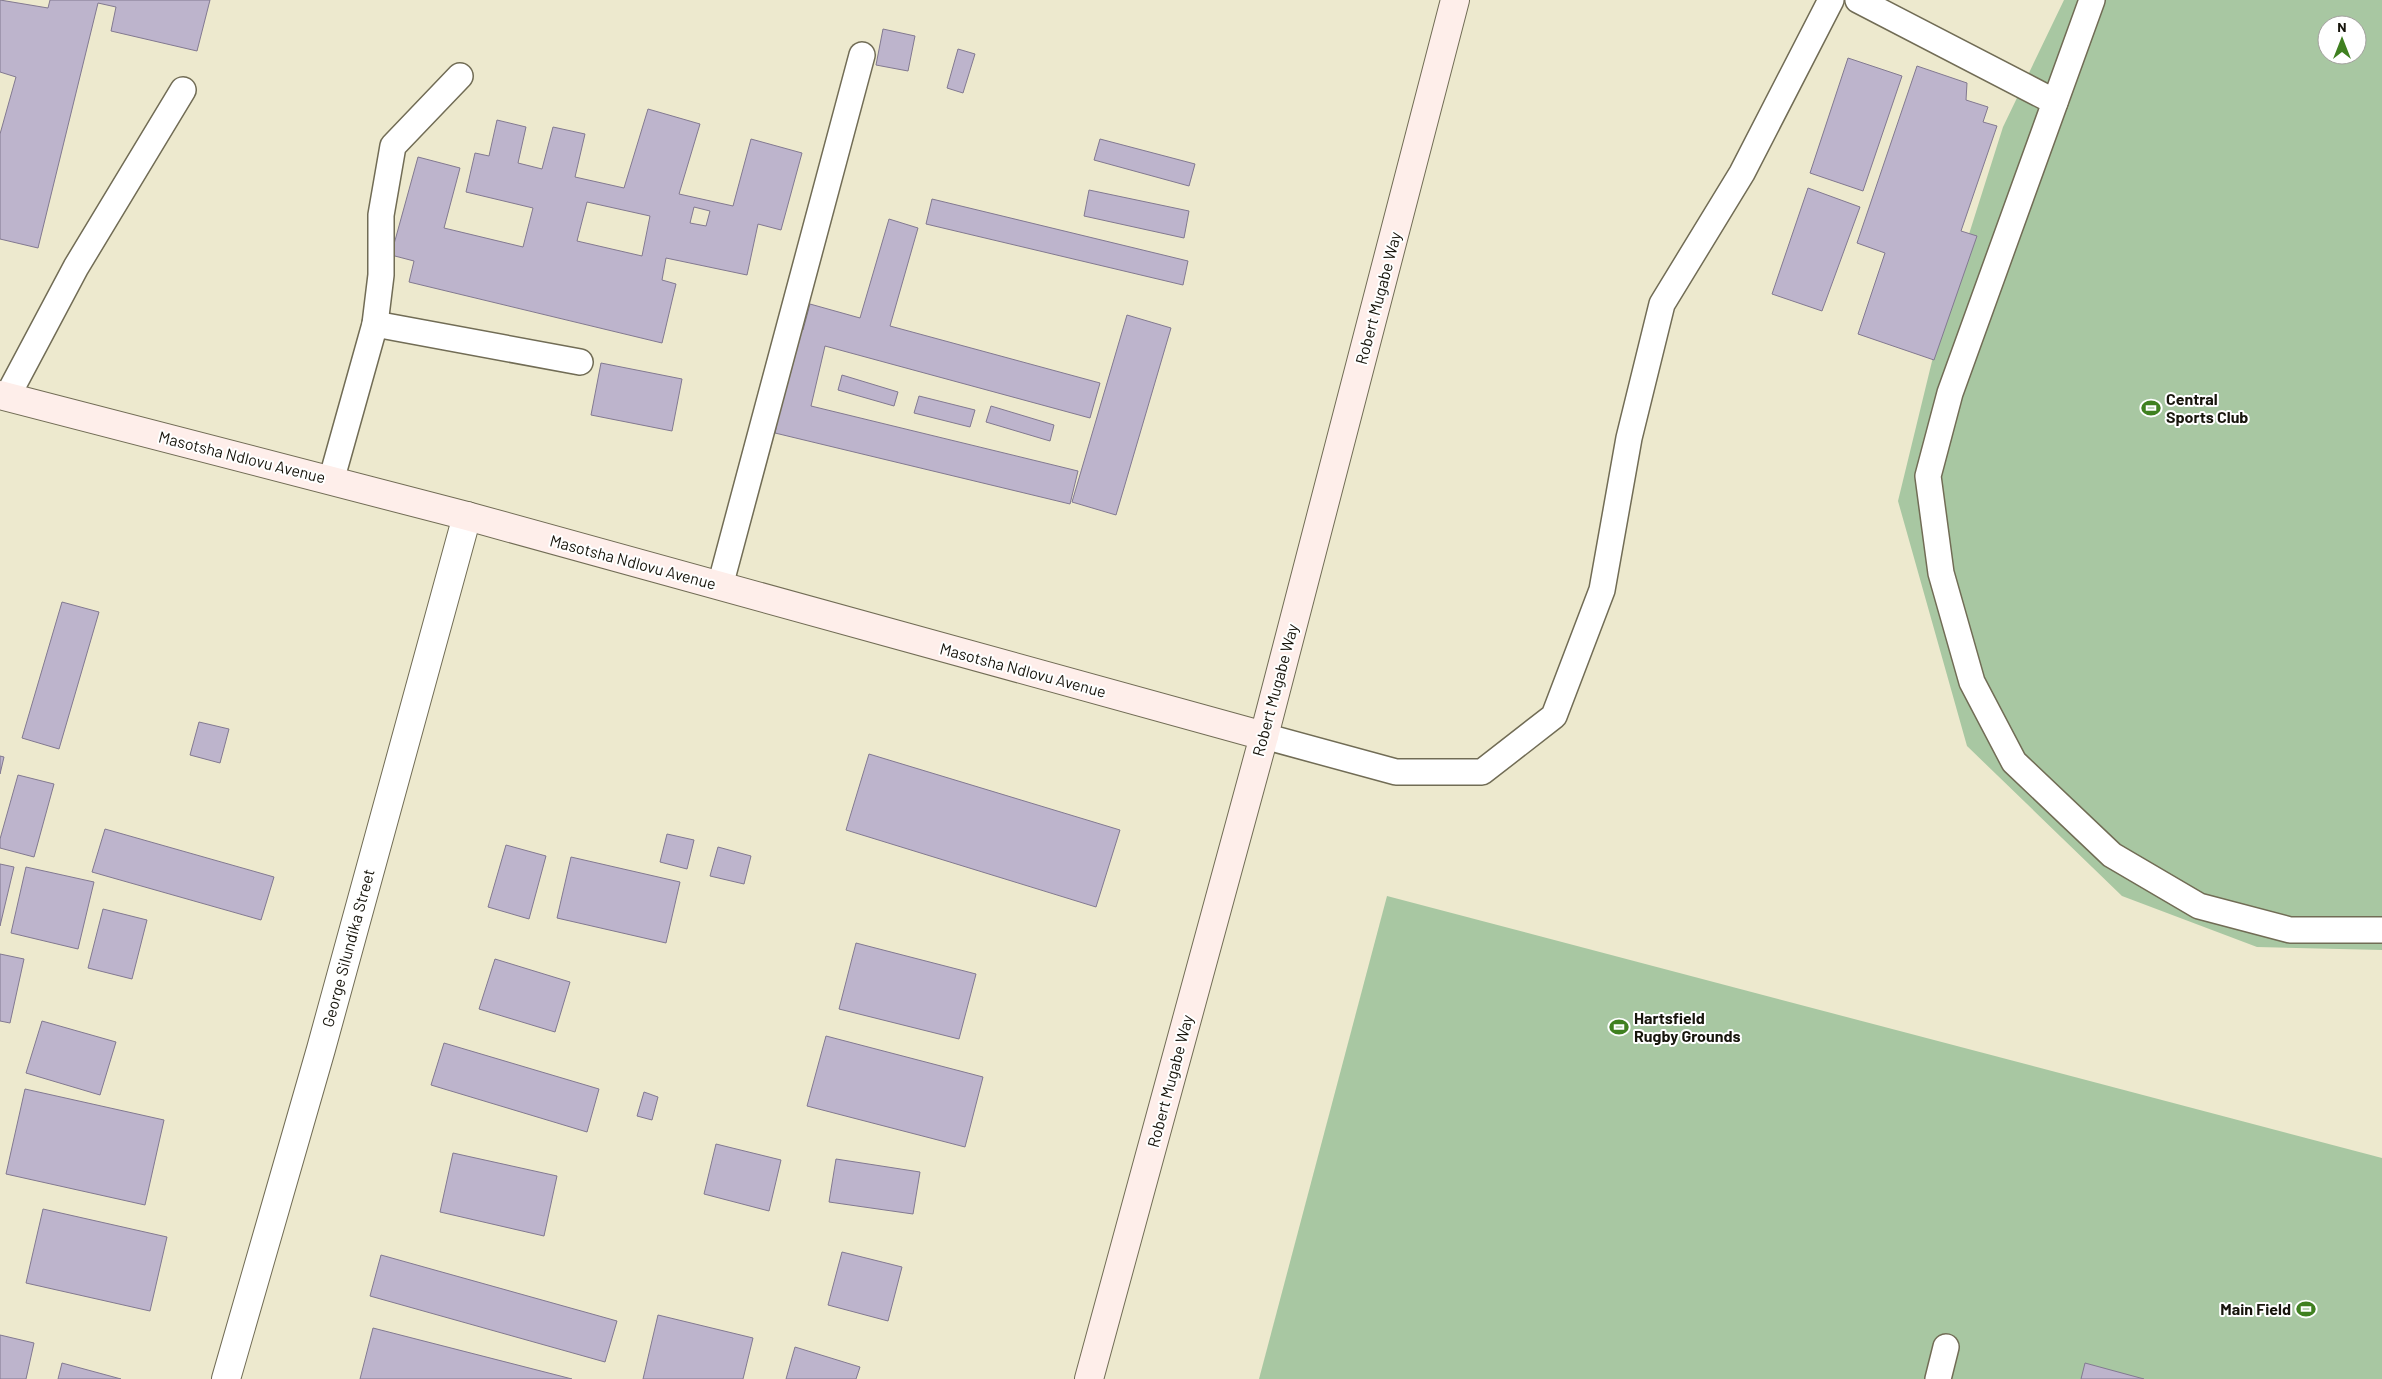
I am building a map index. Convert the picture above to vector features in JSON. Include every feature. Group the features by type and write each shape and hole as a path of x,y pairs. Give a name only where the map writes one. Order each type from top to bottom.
{"main road":[{"name":"Robert Mugabe Way","path":"1089,1379 1264,736 1455,0"},
{"name":"Masotsha Ndlovu Avenue","path":"3,396 467,516 1264,736"}],"street":[{"name":"George Silundika Street","path":"226,1379 320,1049 467,516"}],"lane":[{"path":"1264,736 1396,772 1482,772 1554,716 1602,590 1630,438 1662,304 1742,172 1831,0"},
{"path":"1858,0 2055,102"},
{"path":"2092,0 1950,393 1928,476 1941,573 1972,682 2014,762 2112,855 2199,906 2290,930 2382,930"},
{"path":"720,586 862,55"},
{"path":"331,481 375,324 381,274 381,215 394,146 460,76"},
{"path":"3,396 76,267 183,90"},
{"path":"375,324 580,362"},
{"path":"1938,1379 1946,1347"}],"green space":[{"name":"Central Sports Club","path":"2064,0 2382,0 2382,950 2257,947 2122,896 1967,746 1898,501 1943,316 2003,127"},
{"name":"Hartsfield Rugby Grounds","path":"1387,896 2382,1158 2382,1379 1259,1379"}],"building":[{"path":"0,0 48,8 50,0 210,0 197,51 111,31 116,7 98,3 38,248 0,239 0,134 16,77 0,72"},
{"path":"883,29 915,36 908,71 876,65"},
{"path":"958,49 975,54 963,93 947,88"},
{"path":"1848,58 1902,76 1863,191 1810,173"},
{"path":"1917,66 1967,83 1966,100 1988,107 1983,122 1997,126 1961,231 1977,236 1934,360 1858,334 1885,253 1857,243"},
{"path":"648,109 700,124 679,194 733,206 751,139 802,153 781,230 758,224 747,275 666,258 662,280 676,284 662,343 409,282 414,261 391,255 418,157 460,168 444,228 523,247 533,208 466,192 475,153 489,156 497,120 526,127 518,163 542,169 553,127 585,134 575,177 624,188","holes":["587,202 650,216 642,256 577,241","694,207 710,211 706,226 690,223"]},
{"path":"1100,139 1195,164 1189,186 1094,160"},
{"path":"1808,188 1860,207 1822,311 1772,294"},
{"path":"1089,190 1189,211 1184,238 1084,216"},
{"path":"932,199 1188,261 1183,285 926,224"},
{"path":"889,219 918,228 890,326 1100,383 1090,418 825,346 811,406 1078,471 1070,504 775,433 795,328 803,330 810,304 860,318"},
{"path":"1127,315 1171,328 1116,515 1072,502"},
{"path":"601,363 682,379 672,431 591,415"},
{"path":"842,375 898,392 894,406 838,390"},
{"path":"919,396 975,410 970,427 914,413"},
{"path":"991,406 1054,425 1050,441 986,422"},
{"path":"62,602 99,612 59,749 22,738"},
{"path":"199,722 229,729 220,763 190,755"},
{"path":"869,754 1120,830 1096,907 846,830"},
{"path":"0,756 4,757 0,774"},
{"path":"18,775 54,784 34,857 0,848 0,839"},
{"path":"105,829 274,877 261,920 92,872"},
{"path":"667,834 694,840 687,869 660,862"},
{"path":"506,845 546,856 529,919 488,907"},
{"path":"718,847 751,856 744,884 710,876"},
{"path":"571,857 680,882 666,943 557,918"},
{"path":"0,864 14,867 0,926"},
{"path":"26,867 94,882 78,949 11,933"},
{"path":"103,909 147,920 132,979 88,968"},
{"path":"856,943 976,974 959,1039 839,1009"},
{"path":"0,954 24,959 10,1023 0,1021"},
{"path":"495,959 570,982 555,1032 479,1009"},
{"path":"42,1021 116,1042 100,1095 26,1073"},
{"path":"826,1036 983,1077 965,1147 807,1106"},
{"path":"444,1043 599,1089 587,1132 431,1085"},
{"path":"25,1089 164,1120 145,1205 6,1174"},
{"path":"644,1092 658,1097 652,1120 637,1116"},
{"path":"716,1144 781,1160 769,1211 704,1194"},
{"path":"453,1153 557,1176 544,1236 440,1212"},
{"path":"836,1159 920,1172 913,1214 829,1202"},
{"path":"43,1209 167,1237 150,1311 26,1283"},
{"path":"842,1252 902,1267 888,1321 828,1305"},
{"path":"381,1255 617,1321 605,1362 370,1296"},
{"path":"658,1315 753,1338 743,1379 643,1379"},
{"path":"373,1328 572,1379 360,1379"},
{"path":"0,1335 34,1343 26,1379 0,1379"},
{"path":"795,1347 860,1367 856,1379 786,1379"},
{"path":"62,1363 121,1379 58,1379"},
{"path":"2085,1363 2144,1379 2081,1379"}],"place":[{"name":"Central Sports Club","path":"2151,408"},
{"name":"Hartsfield Rugby Grounds","path":"1619,1027"},
{"name":"Main Field","path":"2306,1309"}]}
